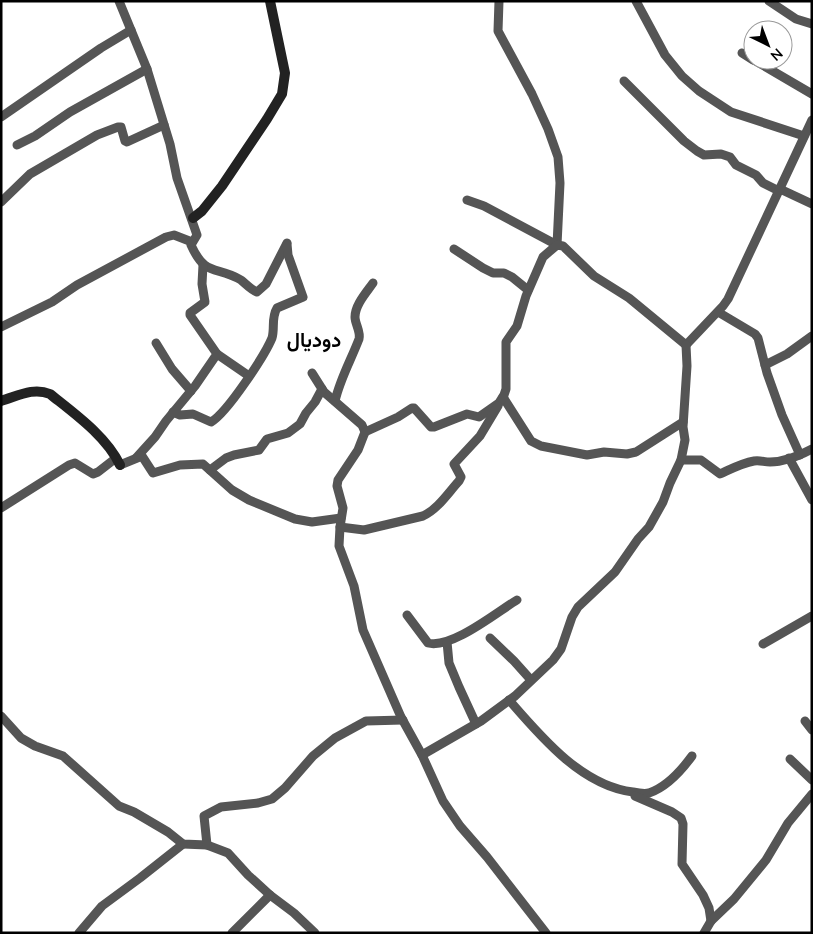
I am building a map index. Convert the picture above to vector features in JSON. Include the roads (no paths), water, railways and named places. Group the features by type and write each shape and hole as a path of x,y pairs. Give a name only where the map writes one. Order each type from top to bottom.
{"street":[{"path":"119,1 147,69 170,144 177,178 193,218 198,235 191,244 195,254 203,265 239,279 257,292 266,284 287,243 288,255 303,297 277,308 273,320 272,337 241,390 211,422 193,414 180,415 173,412"},
{"path":"193,218 202,211 222,186 267,120 282,94 285,73 270,1"},
{"path":"1,508 69,465 79,464 93,474 118,462 142,456 153,473 180,465 203,464 232,490 295,519 312,522 340,522 364,530 423,516 441,502 459,480 460,477 454,464 480,436 501,400 506,388 506,342 517,326 528,290 543,257 557,245 560,183 558,157 532,94 498,31 499,1"},
{"path":"636,1 665,55 682,76 699,91 731,112 804,136"},
{"path":"769,1 788,14 812,24"},
{"path":"1,117 101,48 131,30"},
{"path":"17,145 35,136 70,112 147,69"},
{"path":"770,70 812,94"},
{"path":"624,81 684,141 697,151 704,155 721,154 730,157 736,165 756,175 763,183 812,204"},
{"path":"422,755 476,724 509,700 553,660 561,649 572,617 578,607 615,572 649,527 663,502 681,460 685,440 683,422 687,366 686,345 723,306 735,286 812,120"},
{"path":"1,202 30,174 97,135 121,127 127,142 164,125"},
{"path":"467,200 484,206 557,245 563,246 594,276 629,298 686,345"},
{"path":"1,327 52,302 77,285 166,237 174,235 192,242"},
{"path":"454,249 493,273 512,277 528,290"},
{"path":"203,265 202,284 205,302 190,312 190,315 217,354 249,376"},
{"path":"335,401 343,374 359,338 355,319 357,310 361,299 373,283"},
{"path":"718,312 755,334 758,338 780,408 800,455"},
{"path":"765,365 787,354 812,336"},
{"path":"156,343 172,369 191,391"},
{"path":"135,458 156,437 217,354"},
{"path":"312,373 322,389 362,425 365,432"},
{"path":"210,470 226,458 259,450 266,439 288,433 296,428 322,389"},
{"path":"1,401 34,390 50,394 103,441 118,462"},
{"path":"501,400 531,441 541,446 587,455 604,452 627,454 636,452 683,422"},
{"path":"501,400 479,417 467,414 434,428 412,408 398,417 365,432 358,450 338,480 337,486 343,508 340,522 339,546 354,586 362,630 443,801 460,826 487,857 546,933"},
{"path":"681,460 701,460 720,474 751,461 760,460 768,462 789,458 812,449"},
{"path":"789,458 812,500"},
{"path":"407,615 428,643 437,644 447,642 488,620 517,600"},
{"path":"763,644 812,616"},
{"path":"490,638 531,680"},
{"path":"447,642 449,663 476,724"},
{"path":"509,700 536,731 575,766 601,783 625,791 681,818 683,824 682,864 706,902 711,921"},
{"path":"1,716 21,738 35,746 63,756 119,806 134,812 168,832 183,844 207,845 228,853 248,875 294,913 312,932"},
{"path":"207,845 204,816 221,807 258,803 272,798 320,750 335,738 366,721 403,720"},
{"path":"805,721 812,730"},
{"path":"625,791 647,794 664,785 682,770 692,756"},
{"path":"790,759 812,780"},
{"path":"704,933 711,921 734,898 766,860 788,823 812,794"},
{"path":"79,933 102,906 183,844"},
{"path":"232,933 270,895"}],"district":[{"name":"دودیال","path":"314,340"}]}
